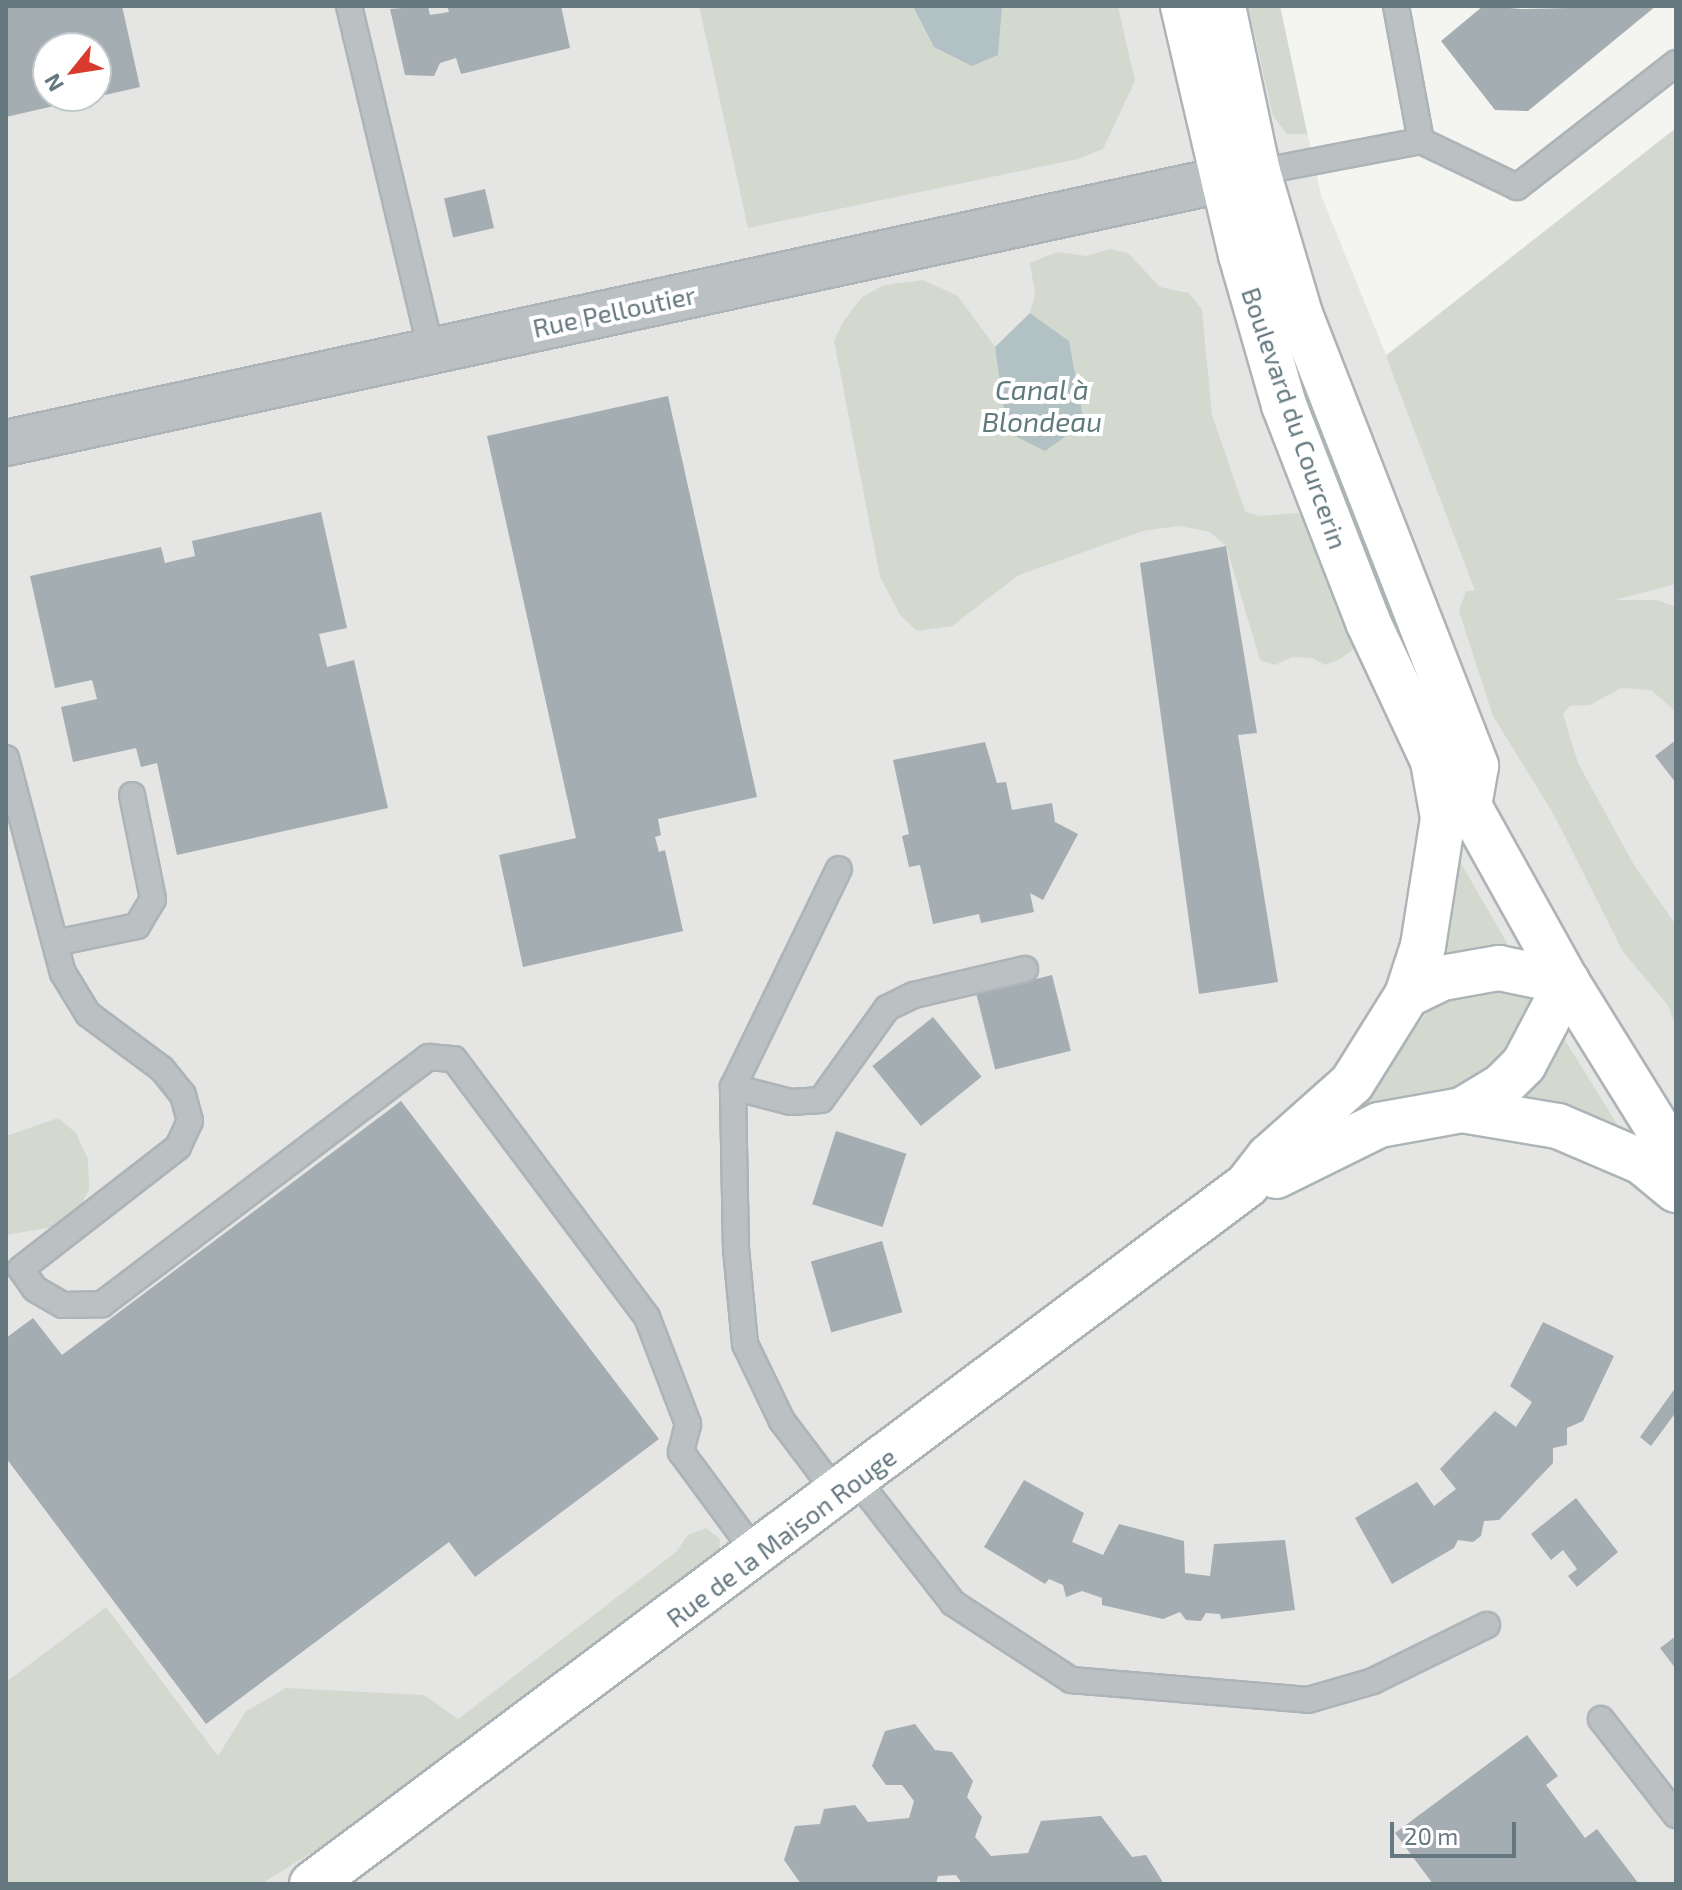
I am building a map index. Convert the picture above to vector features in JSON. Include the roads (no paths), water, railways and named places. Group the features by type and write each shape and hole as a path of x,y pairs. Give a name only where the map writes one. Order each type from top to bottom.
{"street":[{"name":"Boulevard du Courcerin","path":"1183,6 1240,175 1476,766 1469,806"},
{"name":"Boulevard du Courcerin","path":"1223,6 1240,175 1284,405 1318,500 1433,761 1469,806 1567,982 1676,1164"},
{"name":"Rue Pelloutier","path":"6,443 1240,175"},
{"path":"1247,1185 1269,1157 1352,1083 1407,995 1439,862 1443,818 1433,761"},
{"path":"1407,995 1442,978 1475,970 1527,970 1567,982 1524,1064 1502,1086 1462,1110"},
{"path":"1247,1185 1379,1125 1462,1110 1513,1115 1558,1126 1642,1162 1676,1164"},
{"name":"Rue de la Maison Rouge","path":"312,1884 848,1487 1247,1185"}],"lane":[{"path":"349,6 431,351"},
{"path":"1396,6 1421,141"},
{"path":"1240,175 1421,141 1517,187 1676,63"},
{"path":"6,758 63,973 88,1014 162,1069 183,1095 190,1121 178,1147 21,1269 35,1289 63,1305 102,1304 429,1057 454,1059 647,1317 688,1424 681,1452 757,1555"},
{"path":"55,943 137,926 153,899 132,795"},
{"path":"839,869 733,1087 736,1249 745,1344 782,1421 848,1487 953,1603 1071,1680 1308,1700 1373,1681 1487,1625"},
{"path":"733,1087 791,1102 821,1100 887,1008 914,995 1025,969"},
{"path":"1601,1719 1676,1815"}],"water":[{"path":"913,6 1002,6 998,55 972,66 934,47"},
{"name":"Canal à Blondeau","path":"1030,313 1069,341 1084,423 1045,451 1007,432 995,347"}]}
